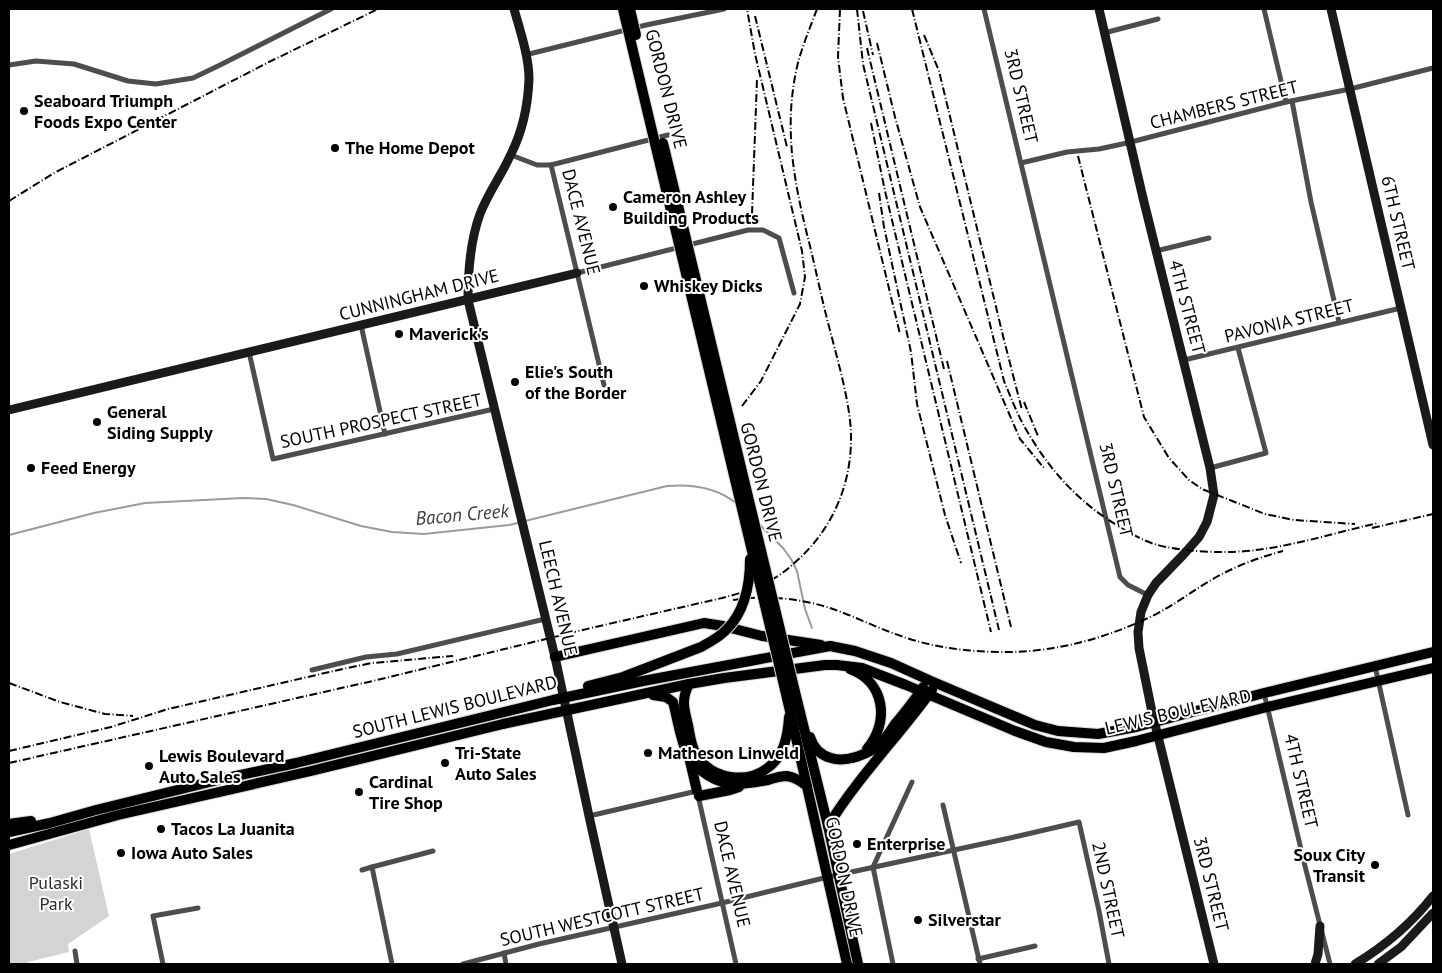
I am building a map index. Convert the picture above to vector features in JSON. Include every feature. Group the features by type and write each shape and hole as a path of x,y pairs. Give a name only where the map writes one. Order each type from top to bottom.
{"main road":[{"path":"511,155 523,123 529,78 514,9"},
{"name":"GORDON DRIVE","path":"623,9 744,521 828,826 833,876 847,964"},
{"name":"GORDON DRIVE","path":"630,9 792,700 808,786 858,964"},
{"name":"4TH STREET","path":"1099,9 1210,468 1214,494 1207,522 1199,537 1156,583 1148,595"},
{"name":"6TH STREET","path":"1330,9 1433,445"},
{"name":"LEECH AVENUE","path":"511,155 480,214 468,275 468,300 555,657 622,964"},
{"name":"CUNNINGHAM DRIVE","path":"9,410 577,274"},
{"path":"563,697 574,690 623,677 701,647 727,630 740,610 748,591 750,559 744,521"},
{"name":"3RD STREET","path":"1148,595 1141,612 1138,632 1139,648 1154,721 1214,964"},
{"path":"555,657 704,623 762,636 830,646"},
{"name":"SOUTH LEWIS BOULEVARD","path":"9,832 563,697 830,646 866,654 910,672"},
{"name":"LEWIS BOULEVARD","path":"910,672 1035,725 1058,731 1098,734 1136,727 1264,693 1433,652"},
{"path":"837,665 858,672 868,680 881,704 882,712 879,730 873,741 861,754"},
{"name":"SOUTH LEWIS BOULEVARD","path":"9,845 118,815 311,771 503,724 684,685 724,678 837,665 862,668 906,685"},
{"name":"LEWIS BOULEVARD","path":"906,685 1015,731 1046,742 1074,747 1104,748 1433,668"},
{"path":"684,674 685,692 683,700 693,746 704,764 723,776 742,778 758,774 771,766 784,746 792,700"},
{"path":"828,826 848,794 932,682"},
{"path":"673,702 684,685"},
{"path":"792,700 812,745 824,756 841,760 861,754 880,744 924,693"},
{"path":"637,696 666,697 673,702 698,794 730,790 743,785 789,776 808,786"},
{"path":"689,758 702,772 712,778 731,785 743,785"},
{"path":"9,824 96,810"},
{"path":"1355,964 1371,955 1402,930 1418,916 1433,896"},
{"path":"1378,964 1400,948 1433,914"},
{"path":"1315,964 1318,954 1320,926"}],"street":[{"path":"9,65 36,61 74,64 128,81 156,84 193,78 331,9"},
{"path":"525,55 724,9"},
{"name":"3RD STREET","path":"984,9 1120,577 1128,585 1148,595"},
{"path":"1264,9 1289,102 1339,322"},
{"path":"1104,33 1158,20"},
{"name":"CHAMBERS STREET","path":"1020,163 1067,152 1099,149 1130,142 1433,68"},
{"path":"551,165 668,135"},
{"name":"DACE AVENUE","path":"511,155 537,165 551,165 604,385"},
{"name":"CUNNINGHAM DRIVE","path":"577,274 748,230 763,230 779,238 794,293"},
{"path":"1156,251 1209,238"},
{"name":"PAVONIA STREET","path":"1184,360 1401,308"},
{"path":"360,326 385,434"},
{"path":"1210,468 1266,454 1238,348"},
{"name":"SOUTH PROSPECT STREET","path":"250,352 273,459 494,410"},
{"path":"312,670 366,657 397,654 546,619"},
{"path":"1375,666 1408,815"},
{"name":"4TH STREET","path":"1264,693 1330,964"},
{"path":"893,964 873,867 912,782"},
{"path":"589,816 698,794"},
{"name":"DACE AVENUE","path":"698,794 736,964"},
{"path":"943,805 979,962 1035,946"},
{"name":"SOUTH WESTCOTT STREET","path":"463,964 833,876 1079,822"},
{"name":"2ND STREET","path":"1079,822 1109,964"},
{"path":"362,870 433,851"},
{"path":"372,867 392,964"},
{"path":"163,964 153,916 198,908"},
{"path":"75,951 77,964"},
{"path":"504,953 506,964"}],"green space":[{"name":"Pulaski Park","path":"89,829 109,916 68,944 69,952 25,964 9,964 9,854"}],"waterway":[{"name":"Bacon Creek","path":"525,521 667,486 694,486 712,490 737,504"},
{"name":"Bacon Creek","path":"9,535 94,513 145,503 243,498 266,499 293,505 361,526 392,532 424,534 518,523"},
{"name":"Bacon Creek","path":"759,524 783,548 791,559 797,571 805,609 812,628"}],"railway":[{"path":"9,201 54,173 271,61 378,9"},
{"path":"742,406 761,381 800,304 805,277 802,251 755,54 747,9"},
{"path":"9,763 377,680 722,598 771,580 801,557 822,532 838,504 847,474 851,442 851,429 844,388 802,211 792,153 792,93 801,53 817,9"},
{"path":"840,9 838,57 843,98 900,334"},
{"path":"857,9 863,64 999,630"},
{"path":"912,9 1004,381 1026,430 1058,475 1093,509 1120,527 1150,542 1177,549 1219,552 1256,550 1302,542 1378,523"},
{"path":"863,11 873,55"},
{"path":"755,16 787,147"},
{"path":"924,35 939,71 1022,410"},
{"path":"877,43 920,207 1020,439 1044,468"},
{"path":"867,48 944,369"},
{"path":"752,214 757,79"},
{"path":"871,123 885,191 991,632"},
{"path":"1078,156 1144,417 1169,458 1189,480 1202,489 1265,514 1294,520 1355,524"},
{"path":"879,193 884,227 911,352 917,404 945,515 961,563"},
{"path":"947,361 1011,627"},
{"path":"1024,402 1038,436"},
{"path":"1372,528 1433,514"},
{"path":"733,600 745,598 782,598 806,602 830,608 892,633 926,644 952,649 1005,652 1042,650 1078,643 1114,632 1158,613 1226,572 1254,560 1283,551"},
{"path":"9,751 111,727 168,709 347,668 372,663 453,656"},
{"path":"9,683 60,702 105,714 133,716"}],"place":[{"name":"Seaboard Triumph Foods Expo Center","path":"24,111"},
{"name":"The Home Depot","path":"335,148"},
{"name":"Cameron Ashley Building Products","path":"613,207"},
{"name":"Whiskey Dicks","path":"644,286"},
{"name":"Maverick's","path":"399,334"},
{"name":"Elie's South of the Border","path":"515,382"},
{"name":"General Siding Supply","path":"97,422"},
{"name":"Feed Energy","path":"31,468"},
{"name":"Matheson Linweld","path":"648,753"},
{"name":"Tri-State Auto Sales","path":"445,763"},
{"name":"Lewis Boulevard Auto Sales","path":"149,766"},
{"name":"Cardinal Tire Shop","path":"359,792"},
{"name":"Tacos La Juanita","path":"161,829"},
{"name":"Enterprise","path":"857,844"},
{"name":"Iowa Auto Sales","path":"121,853"},
{"name":"Soux City Transit","path":"1375,865"},
{"name":"Silverstar","path":"918,920"}]}
